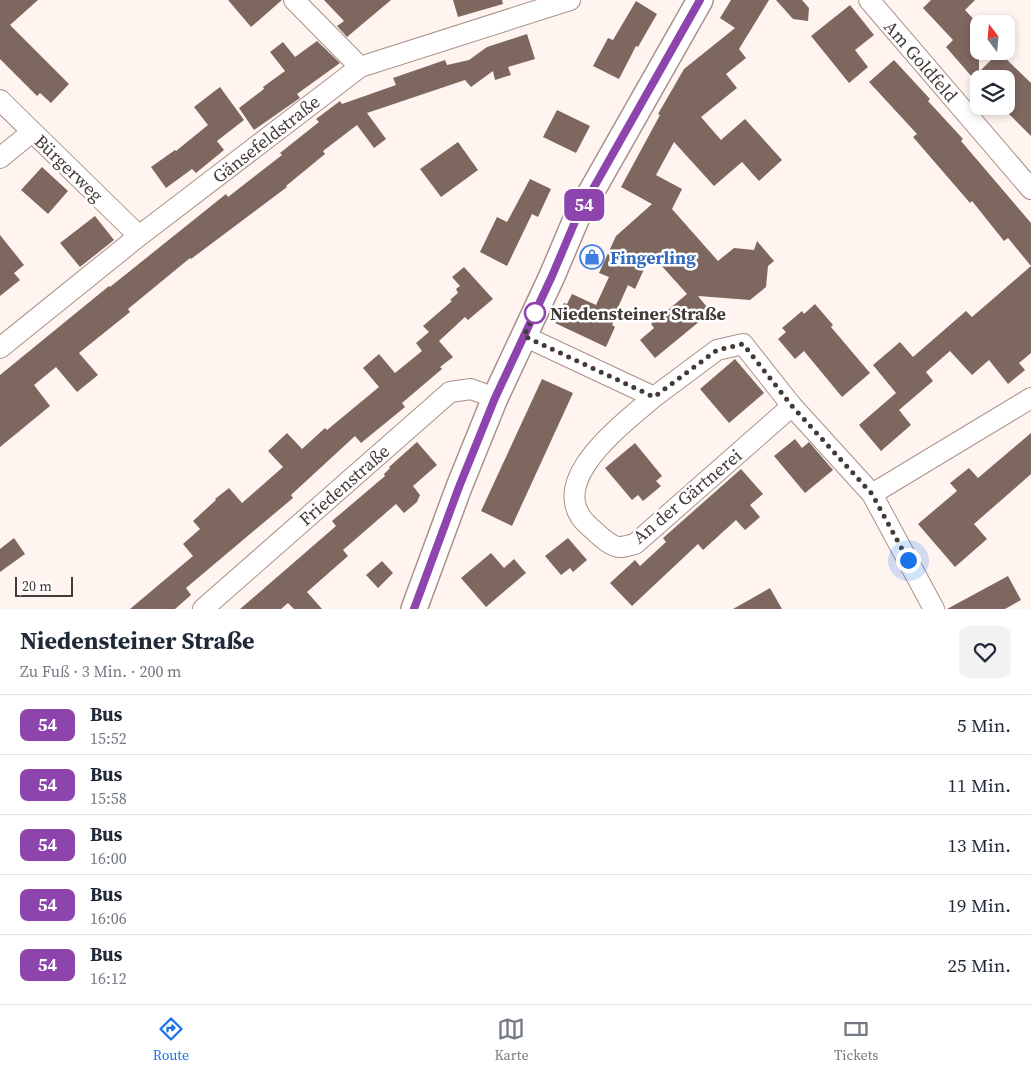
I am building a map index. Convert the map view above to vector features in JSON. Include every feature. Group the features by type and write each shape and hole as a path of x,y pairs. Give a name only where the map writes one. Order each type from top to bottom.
{"main road":[{"path":"414,609 459,487 495,398 552,276 577,217 700,0"}],"street":[{"path":"294,0 360,67"},
{"name":"Gänsefeldstraße","path":"0,348 139,236 360,67 570,0"},
{"name":"Am Goldfeld","path":"869,0 1031,189"},
{"name":"Bürgerweg","path":"0,100 139,236"},
{"path":"0,158 32,132"},
{"path":"524,336 654,397"},
{"name":"An der Gärtnerei","path":"792,406 635,544 618,547 604,540 585,523 576,507 574,487 588,460 605,440 654,397 717,350 743,344 792,406 872,494 934,609"},
{"name":"Friedenstraße","path":"203,609 450,392 471,389 495,398"},
{"path":"872,494 1031,398"}],"building":[{"path":"0,0 38,0 10,25 69,84 51,103 40,93 37,96 0,59"},
{"path":"228,0 282,0 251,27"},
{"path":"324,0 391,0 347,37 337,26 344,21"},
{"path":"453,0 502,0 503,4 458,17"},
{"path":"731,0 769,0 739,49 746,58 726,74 737,88 701,117 721,140 745,119 782,160 759,181 742,162 714,186 674,142 656,175 682,189 672,209 718,261 734,248 754,250 757,241 774,261 768,266 766,287 750,300 698,296 711,312 655,358 640,340 654,328 651,324 687,294 651,254 635,289 628,285 615,314 617,315 612,325 615,327 606,347 555,323 564,303 567,304 572,294 596,305 609,277 599,273 616,236 652,204 621,187 660,115 658,114 684,69 735,28 720,18"},
{"path":"776,0 802,0 809,8 808,21 793,19"},
{"path":"931,0 975,0 965,10 970,15 970,60 979,60 979,70 970,70 970,75 946,47 953,40 923,8"},
{"path":"636,1 657,14 638,47 636,46 619,79 593,66 608,38 613,40"},
{"path":"850,5 874,35 855,50 868,67 849,83 811,36"},
{"path":"527,34 535,59 508,67 511,75 495,80 493,71 471,87 465,80 367,113 386,139 374,148 357,125 323,151 325,154 287,187 190,258 128,309 130,312 79,353 98,375 77,392 56,367 34,385 50,406 0,447 0,375 226,194 228,197 282,155 280,153 319,122 316,119 340,101 342,104 396,85 393,78 445,60 447,65 469,60 487,47"},
{"path":"317,41 340,63 297,94 300,98 254,130 239,108 285,71 270,52 283,42 295,57"},
{"path":"894,60 930,99 928,101 963,139 961,141 1031,223 1031,266 1008,238 1004,241 972,201 970,203 913,137 917,134 869,82"},
{"path":"991,60 1007,60 1031,83 1031,136 1010,115 1015,115 1015,70 981,70"},
{"path":"220,87 244,120 217,141 224,150 196,173 192,169 166,188 151,167 176,151 208,125 194,107"},
{"path":"557,110 590,126 576,153 543,137"},
{"path":"458,142 478,170 441,197 420,169"},
{"path":"42,167 68,191 48,214 21,190"},
{"path":"530,179 551,189 538,217 532,214 507,266 480,252 497,217 507,222"},
{"path":"95,216 114,240 80,267 60,243"},
{"path":"0,235 24,265 14,273 20,280 0,296"},
{"path":"1031,266 1031,353 1019,363 1025,370 1008,384 989,360 972,375 950,351 926,372 933,381 899,410 911,425 881,451 859,425 896,393 873,365 900,342 913,357 966,311 972,317"},
{"path":"464,267 493,299 468,320 465,317 439,341 453,357 440,367 442,369 402,403 405,407 361,443 355,436 291,495 293,498 186,588 191,595 175,609 130,609 193,556 183,544 200,529 193,521 215,499 229,488 242,503 283,467 268,451 287,433 302,449 325,428 327,430 379,387 363,368 379,354 395,373 422,351 416,343 429,332 423,326 452,301 450,300 458,293 456,289 460,286 452,277"},
{"path":"815,304 833,325 831,327 870,373 842,397 804,351 795,359 778,339 786,332 782,328 802,311 804,314"},
{"path":"735,359 764,393 729,423 700,389"},
{"path":"542,379 573,393 512,526 481,511"},
{"path":"1031,433 1031,474 974,524 987,539 955,567 918,524 957,491 950,483 969,468 978,478"},
{"path":"795,439 802,448 809,442 833,470 805,493 774,456"},
{"path":"417,442 437,465 413,486 420,495 417,502 404,513 396,504 343,550 348,556 307,592 322,609 294,609 288,603 281,609 240,609 336,526 332,521 385,476 384,474 389,467"},
{"path":"635,443 662,476 656,481 661,486 643,501 638,495 632,500 605,468"},
{"path":"741,469 763,494 750,505 760,517 745,530 736,520 703,550 698,544 632,606 610,583 635,560 640,566 666,542 663,538"},
{"path":"14,538 25,554 0,572 0,549"},
{"path":"568,538 587,560 573,572 570,568 561,575 545,556"},
{"path":"491,553 504,568 514,559 526,573 486,607 461,578"},
{"path":"382,561 393,573 378,588 366,575"},
{"path":"1008,576 1021,600 1005,609 947,609"},
{"path":"770,588 782,609 733,609"}],"bus line":[{"name":"54","path":"414,609 459,487 495,398 552,276 577,217 700,0"}],"place":[{"name":"Fingerling","path":"592,257"},
{"name":"Niedensteiner Straße","path":"535,313"}],"route":[{"path":"535,313 538,306 524,336 654,397 717,350 743,344 792,406 872,494 908,560"}]}
